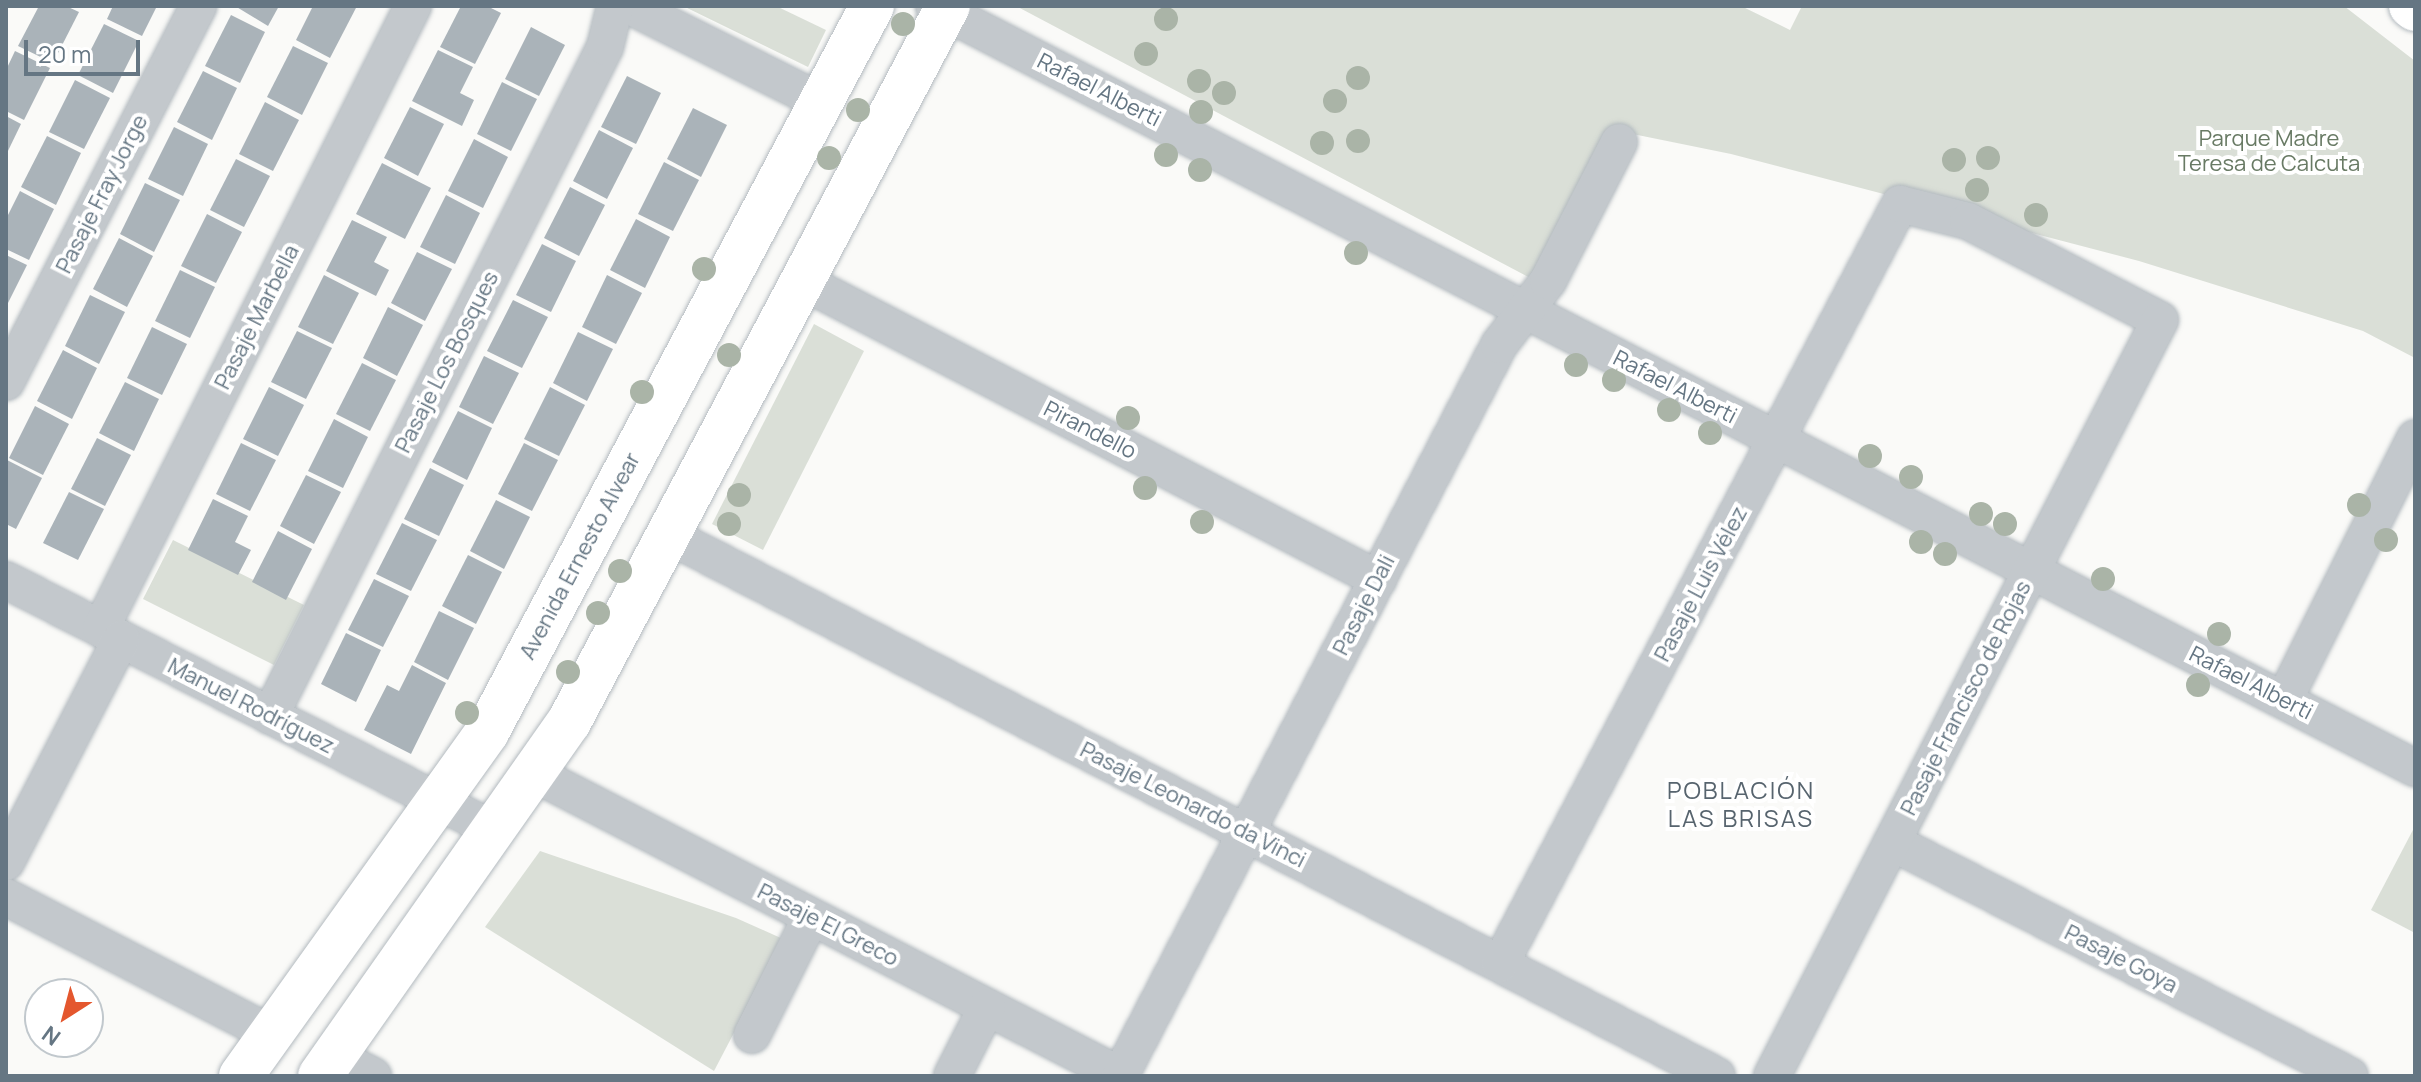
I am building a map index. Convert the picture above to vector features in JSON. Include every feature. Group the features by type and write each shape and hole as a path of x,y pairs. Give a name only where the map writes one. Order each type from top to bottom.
{"main road":[{"name":"Avenida Ernesto Alvear","path":"241,1076 439,804 487,732 872,6"},
{"path":"327,1066 496,831 569,722 943,8"}],"street":[{"name":"Pasaje Fray Jorge","path":"6,382 198,6"},
{"name":"Pasaje Marbella","path":"6,862 111,634 413,6"},
{"name":"Pasaje Los Bosques","path":"270,716 605,47 615,6"},
{"path":"630,6 822,102"},
{"name":"Rafael Alberti","path":"943,8 2415,768"},
{"name":"Pasaje Dali","path":"1120,1076 1499,345 1548,281 1619,142"},
{"name":"Pasaje Francisco de Rojas","path":"1772,1076 2160,320 1968,221 1900,204"},
{"name":"Pasaje Luis Vélez","path":"1500,964 1900,204"},
{"name":"Pirandello","path":"802,281 1378,579"},
{"path":"2284,700 2415,438"},
{"name":"Pasaje Leonardo da Vinci","path":"668,535 1717,1076"},
{"name":"Manuel Rodríguez","path":"6,580 496,831"},
{"name":"Pasaje El Greco","path":"535,774 1120,1076"},
{"name":"Pasaje Goya","path":"1892,842 2350,1076"},
{"path":"6,897 271,1034"},
{"path":"752,1035 811,917"},
{"path":"952,1076 987,1007"},
{"path":"327,1066 373,1076"}],"green space":[{"path":"683,6 776,6 826,30 808,67"},
{"name":"Parque Madre Teresa de Calcuta","path":"1016,6 1741,6 1790,30 1802,6 2344,6 2415,61 2415,358 2363,331 2139,261 1731,154 1613,130 1534,280"},
{"path":"814,324 864,351 763,550 712,524"},
{"path":"173,540 304,605 274,665 143,599"},
{"path":"2415,826 2415,933 2371,910"},
{"path":"540,851 736,918 783,939 714,1071 485,927"}],"building":[{"path":"39,6 66,6 79,12 53,63 18,46"},
{"path":"113,6 157,6 142,36 107,19"},
{"path":"235,6 279,6 268,26"},
{"path":"313,6 357,6 330,58 296,40"},
{"path":"461,6 487,6 501,13 475,64 440,47"},
{"path":"231,15 265,32 240,83 205,66"},
{"path":"104,24 139,41 113,93 78,75"},
{"path":"531,27 565,45 539,96 505,79"},
{"path":"293,46 328,63 302,115 267,97"},
{"path":"438,50 473,67 460,93 474,100 462,126 412,101"},
{"path":"15,51 50,68 24,120 6,111 6,70"},
{"path":"203,71 237,88 212,140 177,122"},
{"path":"627,76 661,93 636,144 601,127"},
{"path":"75,80 110,98 84,149 49,132"},
{"path":"502,82 537,99 511,151 477,134"},
{"path":"265,102 299,120 273,171 239,154"},
{"path":"410,107 444,124 418,176 384,158"},
{"path":"693,108 727,125 701,177 667,159"},
{"path":"6,116 21,124 6,155"},
{"path":"174,127 208,144 183,196 148,179"},
{"path":"599,130 633,148 607,199 573,181"},
{"path":"47,136 81,153 56,205 21,187"},
{"path":"474,139 508,157 483,208 448,191"},
{"path":"236,159 270,176 244,227 210,210"},
{"path":"664,162 699,180 673,231 638,214"},
{"path":"382,163 431,188 405,239 356,214"},
{"path":"145,183 180,200 154,252 120,234"},
{"path":"570,187 605,205 579,256 544,238"},
{"path":"20,191 54,209 29,260 6,249 6,219"},
{"path":"446,195 480,213 455,264 420,247"},
{"path":"207,214 242,232 216,283 181,266"},
{"path":"636,219 670,237 645,288 610,270"},
{"path":"352,220 387,237 374,262 389,270 376,296 326,271"},
{"path":"119,238 153,256 127,307 93,289"},
{"path":"542,244 576,261 551,312 516,295"},
{"path":"417,252 452,269 425,321 391,303"},
{"path":"6,255 27,265 6,307"},
{"path":"180,270 215,287 190,338 155,321"},
{"path":"324,275 359,293 333,344 298,327"},
{"path":"607,275 642,293 616,344 582,327"},
{"path":"90,295 125,312 99,364 65,346"},
{"path":"513,300 548,317 522,368 487,351"},
{"path":"388,307 423,325 397,376 363,358"},
{"path":"152,327 187,344 162,395 127,378"},
{"path":"297,331 332,348 306,399 271,382"},
{"path":"578,332 613,349 587,401 553,383"},
{"path":"63,350 97,368 72,419 37,401"},
{"path":"484,356 519,373 493,424 459,407"},
{"path":"362,363 396,380 370,431 336,414"},
{"path":"125,382 159,399 134,451 99,433"},
{"path":"269,387 304,405 278,456 243,439"},
{"path":"550,387 585,405 559,456 524,439"},
{"path":"35,406 69,424 43,475 9,458"},
{"path":"458,411 492,428 467,480 432,462"},
{"path":"334,419 368,437 343,488 308,471"},
{"path":"97,438 131,455 105,506 71,489"},
{"path":"241,443 276,460 250,511 216,494"},
{"path":"524,443 558,460 532,511 498,494"},
{"path":"7,460 42,478 16,529 6,524"},
{"path":"430,468 464,485 439,536 404,519"},
{"path":"306,475 341,492 314,544 280,526"},
{"path":"69,492 104,509 78,560 43,543"},
{"path":"213,499 248,516 235,542 251,550 238,575 188,550"},
{"path":"496,500 530,517 504,569 470,551"},
{"path":"402,523 437,540 411,591 376,574"},
{"path":"278,531 312,549 286,600 252,582"},
{"path":"468,555 502,572 476,624 442,606"},
{"path":"374,579 409,596 383,647 348,630"},
{"path":"439,611 474,628 448,680 414,662"},
{"path":"346,633 381,650 356,702 321,684"},
{"path":"412,665 446,683 411,754 364,730 387,685 399,691"}],"district":[{"name":"POBLACIÓN LAS BRISAS","path":"1741,804"}]}
